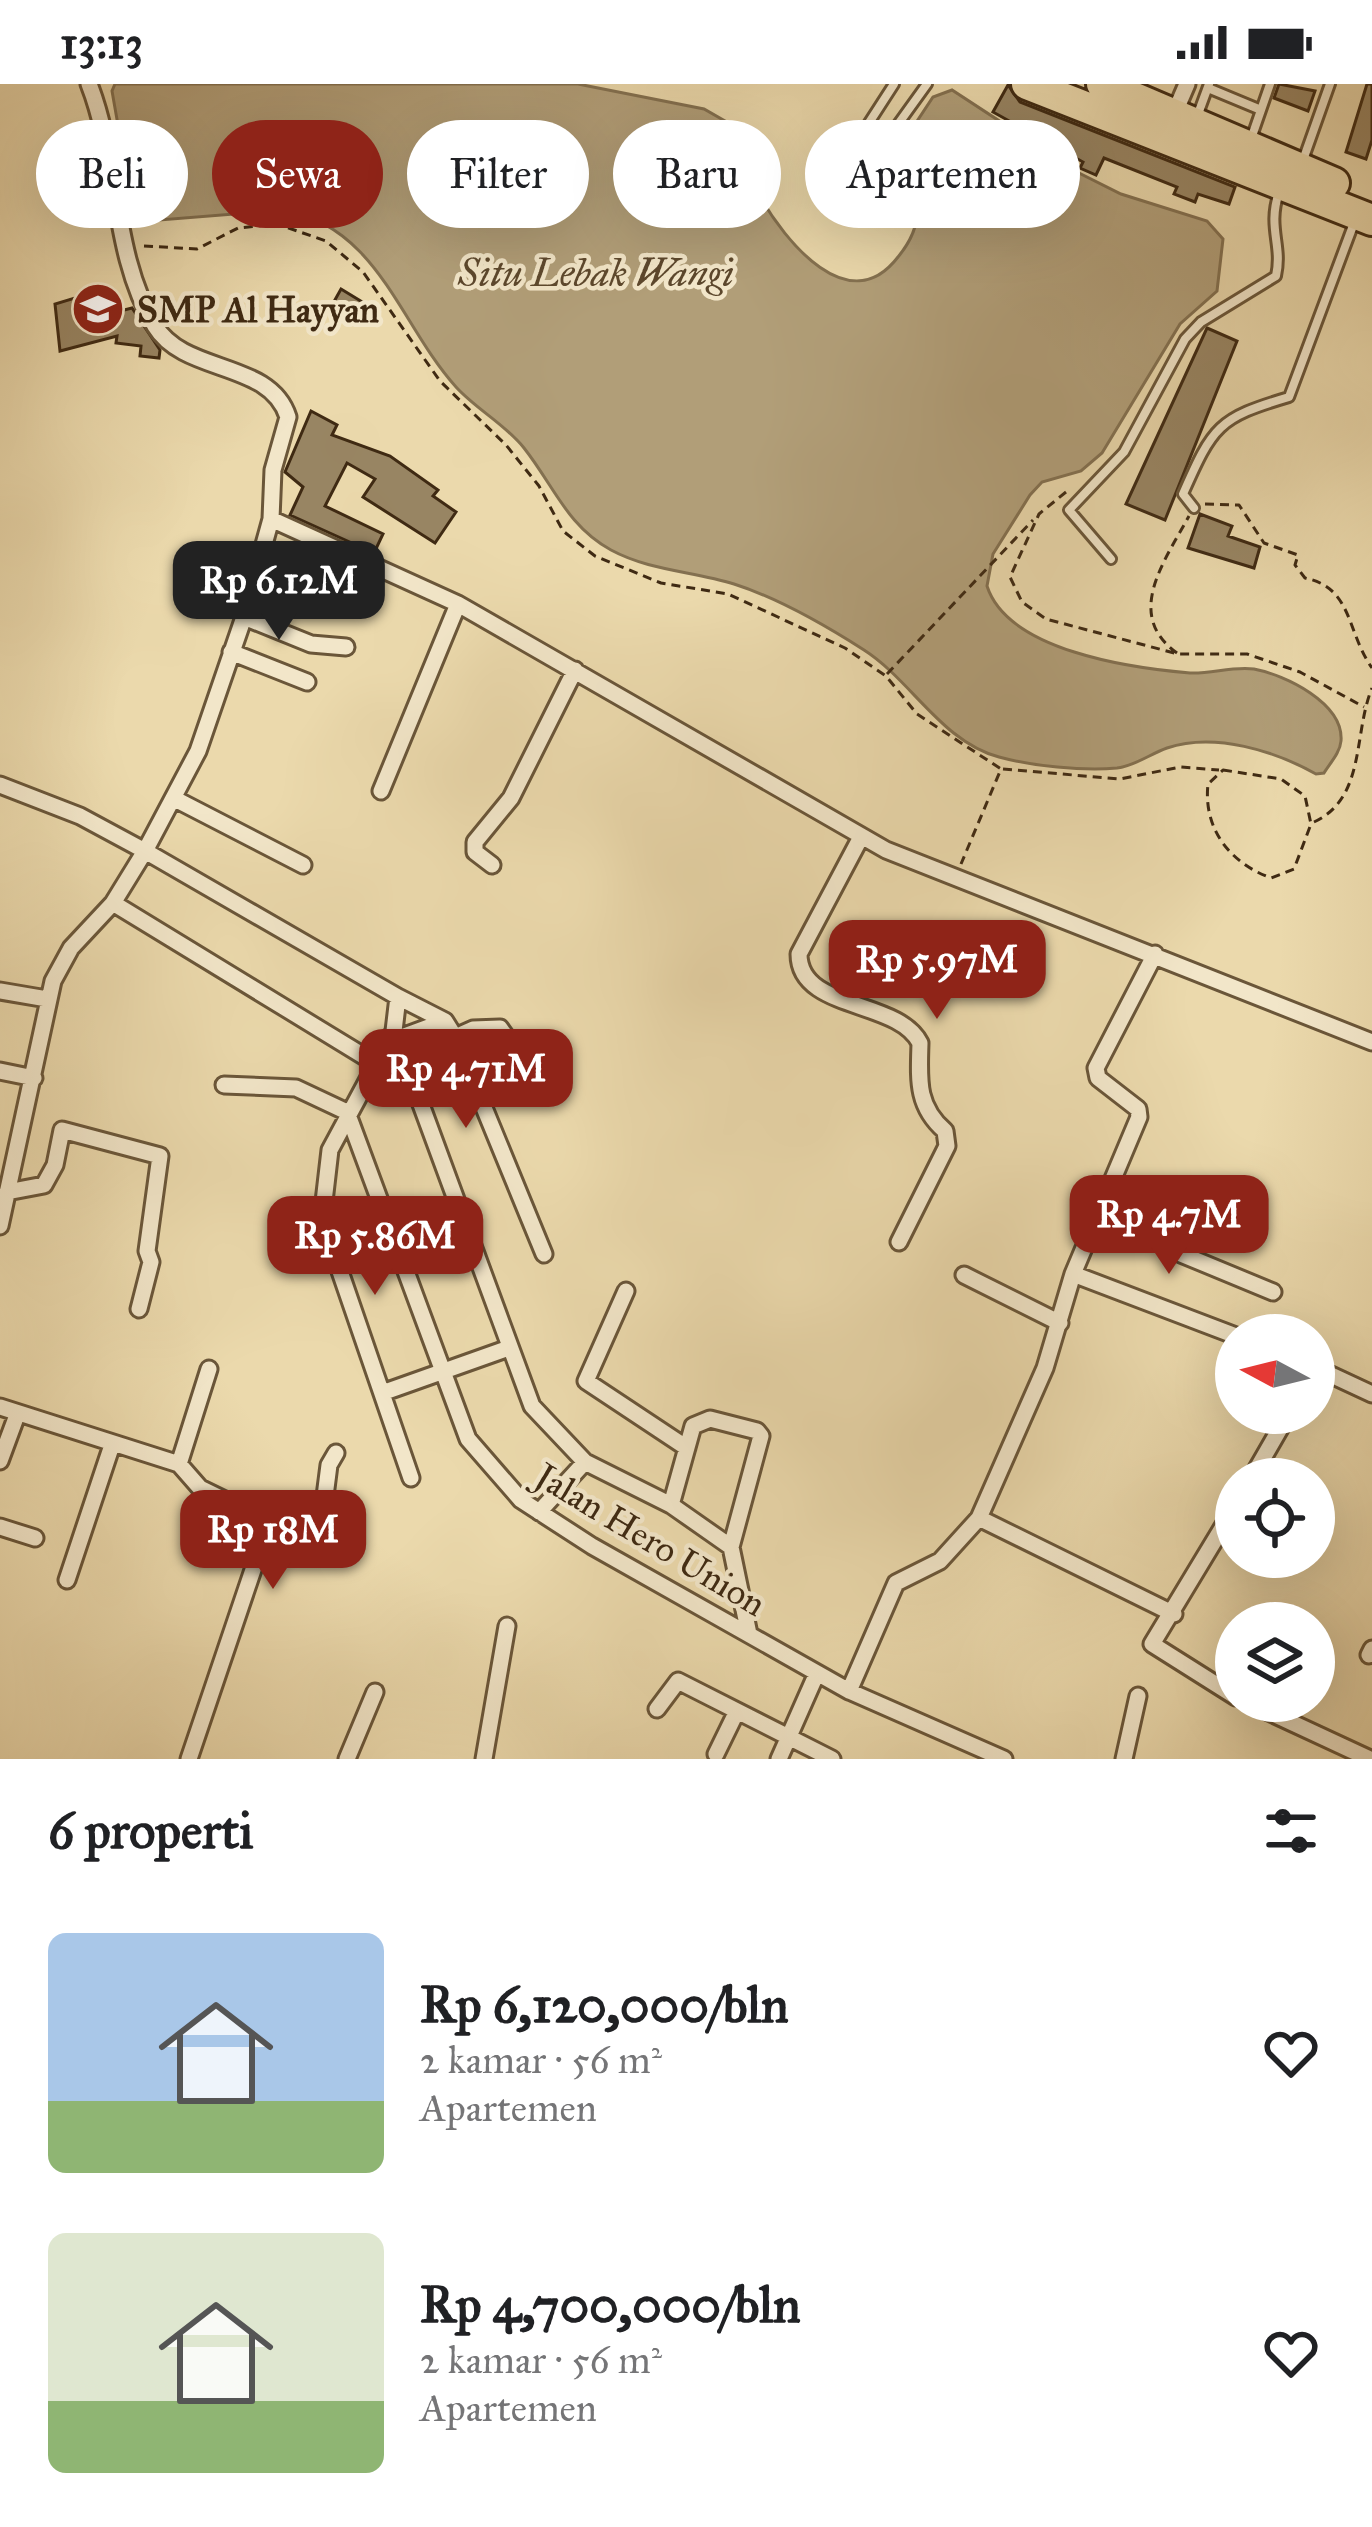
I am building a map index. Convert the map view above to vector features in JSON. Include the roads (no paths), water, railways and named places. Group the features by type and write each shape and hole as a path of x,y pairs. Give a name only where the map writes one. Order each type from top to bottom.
{"highway":[{"path":"1027,84 1290,177 1367,211"},
{"path":"1102,84 1186,106 1290,177"}],"street":[{"path":"0,1226 7,1192 7,1151 34,1078 47,1000 71,948 113,903 199,751 271,519 273,470 287,425 286,410 260,383 169,345 145,305 88,84"},
{"path":"271,519 458,604 861,837 1372,1042"},
{"path":"381,791 458,604"},
{"path":"244,616 311,644 346,647"},
{"path":"231,652 308,682"},
{"path":"492,866 475,852 476,842 511,798 575,670"},
{"path":"0,784 80,816 445,1021 544,1254"},
{"path":"175,799 303,865"},
{"path":"861,837 800,954 799,966 805,980 857,1007 902,1022 920,1043 918,1085 928,1117 945,1131 947,1147 899,1242"},
{"path":"113,903 375,1063"},
{"path":"849,1691 896,1583 940,1562 979,1518 1060,1323 1072,1274 1139,1117 1138,1109 1099,1078 1096,1068 1155,954"},
{"path":"0,991 47,1000"},
{"path":"398,997 395,1035 506,1349 532,1406 585,1462 671,1505 731,1547"},
{"path":"411,1478 322,1219 330,1150 375,1063 395,1035 445,1021"},
{"path":"455,1037 473,1029 500,1028 542,1088"},
{"path":"0,1071 34,1078"},
{"path":"224,1085 296,1088 347,1112"},
{"name":"Jalan Hero Union","path":"347,1112 441,1372 480,1458 539,1512 749,1634 849,1691 1004,1759"},
{"path":"7,1192 44,1185 56,1165 62,1130 160,1156 147,1251 151,1262 139,1309"},
{"path":"1100,1205 1180,1254 1273,1292"},
{"path":"1072,1274 1215,1328"},
{"path":"964,1275 1060,1323"},
{"path":"626,1291 586,1381 687,1448"},
{"path":"382,1394 506,1349"},
{"path":"179,1464 209,1369"},
{"path":"1335,1377 1372,1394"},
{"path":"0,1407 179,1464 200,1488 251,1517 262,1540 189,1759"},
{"path":"0,1461 17,1415"},
{"path":"671,1505 693,1426 710,1419 761,1436 731,1547 749,1634"},
{"path":"67,1580 112,1445"},
{"path":"262,1540 318,1551 329,1465 336,1453"},
{"path":"539,1512 585,1462"},
{"path":"979,1518 1174,1614"},
{"path":"0,1528 35,1538"},
{"path":"1215,1542 1152,1643 1215,1684"},
{"path":"484,1759 507,1626"},
{"path":"779,1759 817,1673"},
{"path":"658,1709 678,1681 832,1759"},
{"path":"347,1759 375,1692"},
{"path":"1124,1759 1138,1696"},
{"path":"716,1754 736,1713"},
{"path":"1290,1722 1370,1759"}],"lane":[{"path":"894,84 854,146 865,161 873,159 927,84"},
{"path":"1248,146 1270,84"},
{"path":"1111,559 1070,510 1124,452 1185,339 1201,322 1276,276 1280,258 1270,222 1330,84"},
{"path":"1186,106 1209,86 1261,110"},
{"path":"1194,508 1184,494 1217,426 1246,408 1289,397 1367,211"}],"water":[{"name":"Situ Lebak Wangi","path":"115,84 578,84 704,109 723,120 613,120 613,228 781,228 820,267 839,278 859,281 879,275 898,257 914,228 1080,228 1080,174 1121,194 1207,221 1223,239 1217,291 1180,324 1102,453 1081,471 1042,482 1030,495 993,554 987,586 999,608 1019,626 1074,652 1190,673 1254,669 1296,684 1333,715 1341,741 1337,754 1324,773 1316,774 1263,751 1224,743 1167,748 1117,768 1057,767 999,757 960,738 881,663 801,613 734,584 611,550 572,517 516,439 456,387 365,257 330,228 383,228 383,120 212,120 212,216 188,218 188,120 117,120"},
{"name":"Situ Lebak Wangi","path":"952,90 998,120 918,120 933,97"}],"place":[{"name":"SMP Al Hayyan","path":"98,309"}]}
